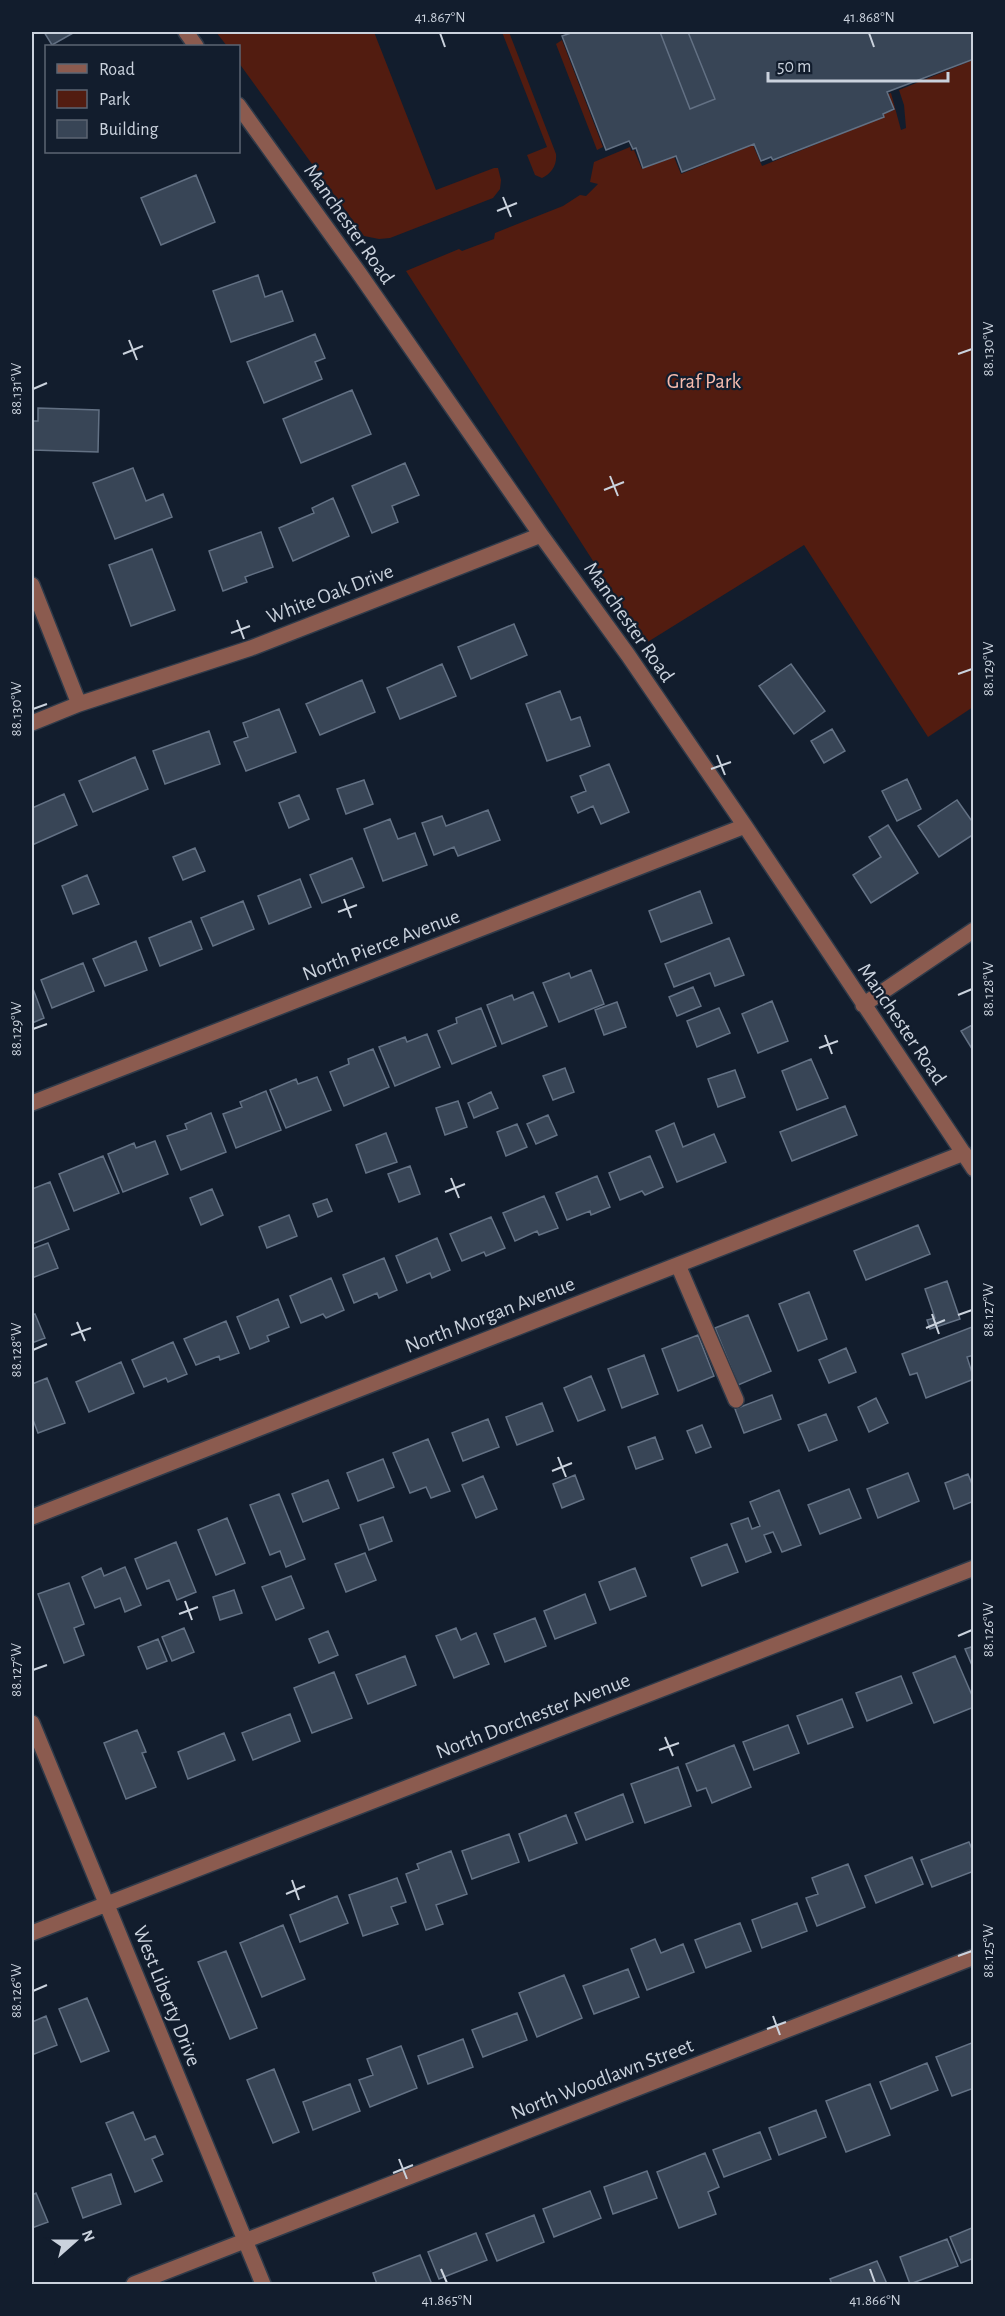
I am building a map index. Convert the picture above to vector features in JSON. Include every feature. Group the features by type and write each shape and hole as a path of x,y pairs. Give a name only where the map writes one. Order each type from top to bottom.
{"street":[{"path":"186,32 195,45"},
{"name":"Manchester Road","path":"240,108 628,655 974,1169"},
{"name":"White Oak Drive","path":"32,723 80,704 250,648 541,535"},
{"path":"32,585 80,704"},
{"name":"North Pierce Avenue","path":"32,1103 745,826"},
{"path":"863,1005 974,930"},
{"name":"North Morgan Avenue","path":"32,1517 964,1153"},
{"path":"678,1264 736,1400"},
{"name":"North Dorchester Avenue","path":"32,1933 974,1568"},
{"name":"West Liberty Drive","path":"32,1723 263,2284"},
{"name":"North Woodlawn Street","path":"134,2284 974,1957"}],"green space":[{"path":"216,32 374,32 436,190 494,168 498,168 501,180 500,189 493,198 390,238 379,239 364,236 240,64 240,45 226,45"},
{"path":"502,32 509,32 556,154 553,168 542,178 535,175 527,155 547,147"},
{"path":"562,40 603,147 597,150 556,44"},
{"name":"Graf Park","path":"973,60 973,707 928,737 804,545 646,643 406,271 459,249 462,251 494,239 495,233 563,206 580,195 586,196 598,184 590,182 594,162 630,147 631,151 634,150 642,169 674,157 681,174 753,145 762,166 884,117 884,114 894,110 888,94 891,93 901,130 906,128 904,105 899,90"}],"building":[{"path":"44,32 75,32 52,45"},
{"path":"574,32 660,32 690,109 715,99 688,32 974,32 974,59 887,92 894,109 883,114 884,117 773,160 771,157 761,161 754,144 682,172 676,156 643,168 636,148 633,149 629,141 606,150 562,36"},
{"path":"574,32 974,32 974,59 887,92 894,109 883,114 884,117 773,160 771,157 761,161 754,144 682,172 676,156 643,168 636,148 633,149 629,141 606,150 562,36"},
{"path":"196,175 215,222 161,245 141,198"},
{"path":"258,275 265,297 282,291 293,321 231,342 213,291"},
{"path":"315,334 325,358 315,362 322,379 264,403 247,362"},
{"path":"352,390 371,434 301,463 283,419"},
{"path":"38,408 99,410 98,452 32,450 32,421 38,421"},
{"path":"405,463 419,495 392,506 398,522 372,533 352,486"},
{"path":"133,468 146,501 163,494 172,517 115,539 93,483"},
{"path":"333,498 349,536 293,561 279,528 314,513 312,508"},
{"path":"261,532 273,567 245,577 247,582 223,591 209,551"},
{"path":"152,549 175,610 131,626 109,565"},
{"path":"514,624 527,655 471,679 458,647"},
{"path":"442,664 456,696 400,719 387,688"},
{"path":"791,664 825,711 794,734 759,686"},
{"path":"362,680 375,712 320,735 306,704"},
{"path":"560,691 571,720 580,717 590,746 547,761 526,704"},
{"path":"279,709 296,752 246,771 234,742 248,737 243,723"},
{"path":"832,729 845,751 824,763 811,741"},
{"path":"209,731 220,764 165,784 153,751"},
{"path":"135,757 148,789 93,812 79,781"},
{"path":"609,764 629,812 601,824 593,806 578,813 571,797 586,791 580,776"},
{"path":"907,779 921,809 897,821 882,791"},
{"path":"364,780 373,804 346,814 337,789"},
{"path":"64,794 77,825 32,845 32,808"},
{"path":"299,795 309,819 289,828 279,803"},
{"path":"957,800 974,824 974,834 939,857 918,826"},
{"path":"488,810 500,840 458,856 454,847 434,855 422,823 442,816 446,826"},
{"path":"390,819 398,839 415,833 427,865 383,881 364,829"},
{"path":"888,825 918,873 871,903 853,875 881,857 869,837"},
{"path":"195,848 205,871 183,880 173,857"},
{"path":"352,858 364,887 322,903 310,875"},
{"path":"87,875 99,904 73,914 62,886"},
{"path":"300,879 311,907 269,924 258,896"},
{"path":"700,891 712,923 661,942 649,911"},
{"path":"243,901 254,929 213,946 201,918"},
{"path":"191,921 202,949 160,966 149,938"},
{"path":"729,938 744,975 715,986 710,973 674,987 665,964"},
{"path":"136,941 147,970 105,986 93,959"},
{"path":"83,963 94,991 52,1008 41,980"},
{"path":"591,970 604,1004 559,1022 543,983 569,973 571,978"},
{"path":"32,986 44,1018 32,1023"},
{"path":"693,987 701,1006 677,1016 669,997"},
{"path":"533,992 547,1026 502,1044 487,1005 512,995 514,1000"},
{"path":"772,1001 788,1041 758,1053 742,1014"},
{"path":"617,1002 626,1027 604,1035 595,1010"},
{"path":"481,1008 496,1046 452,1064 438,1031 457,1023 456,1018"},
{"path":"719,1008 730,1033 697,1047 687,1021"},
{"path":"974,1024 974,1052 961,1031"},
{"path":"427,1034 440,1067 395,1086 379,1047 405,1037 407,1042"},
{"path":"373,1049 389,1087 344,1106 330,1072 349,1064 348,1059"},
{"path":"811,1059 828,1098 797,1110 782,1071"},
{"path":"565,1068 574,1092 553,1100 543,1076"},
{"path":"735,1070 745,1097 718,1107 708,1079"},
{"path":"317,1077 331,1110 286,1128 270,1090 296,1079 298,1084"},
{"path":"266,1091 281,1130 236,1148 223,1114 242,1107 240,1102"},
{"path":"491,1092 498,1108 474,1118 468,1103"},
{"path":"458,1101 467,1127 445,1135 436,1108"},
{"path":"845,1106 857,1135 792,1161 780,1132"},
{"path":"211,1113 226,1152 181,1170 167,1136 187,1129 185,1124"},
{"path":"548,1115 557,1135 536,1144 527,1124"},
{"path":"674,1123 683,1147 714,1134 726,1162 677,1182 656,1131"},
{"path":"517,1124 527,1147 506,1156 497,1132"},
{"path":"386,1133 397,1162 366,1173 356,1145"},
{"path":"155,1141 168,1174 123,1192 108,1154 134,1143 136,1148"},
{"path":"103,1156 119,1193 74,1211 59,1174"},
{"path":"650,1156 663,1187 645,1195 642,1191 620,1200 609,1173"},
{"path":"410,1166 420,1194 399,1202 388,1174"},
{"path":"597,1176 610,1207 591,1215 590,1211 567,1220 556,1193"},
{"path":"50,1182 69,1229 32,1244 32,1189"},
{"path":"212,1189 223,1215 201,1225 190,1198"},
{"path":"544,1196 558,1228 539,1235 537,1231 515,1241 503,1213"},
{"path":"327,1199 332,1211 318,1217 313,1204"},
{"path":"289,1215 297,1236 267,1248 259,1227"},
{"path":"491,1217 505,1248 486,1256 484,1252 462,1261 450,1234"},
{"path":"918,1225 930,1254 866,1280 854,1251"},
{"path":"437,1238 450,1270 432,1278 430,1273 407,1283 396,1256"},
{"path":"48,1243 58,1268 32,1278 32,1249"},
{"path":"384,1258 397,1290 379,1298 377,1293 354,1303 343,1275"},
{"path":"331,1278 344,1310 326,1318 323,1314 301,1323 290,1296"},
{"path":"947,1281 960,1319 930,1329 927,1320 935,1318 925,1289"},
{"path":"809,1292 827,1339 798,1351 779,1304"},
{"path":"278,1299 289,1327 267,1336 269,1341 250,1349 237,1317"},
{"path":"35,1314 45,1338 32,1343 32,1315"},
{"path":"748,1315 771,1371 738,1385 715,1328"},
{"path":"226,1321 239,1353 220,1360 219,1356 196,1365 184,1339"},
{"path":"972,1327 974,1355 967,1357 974,1379 926,1398 917,1373 910,1375 902,1354"},
{"path":"698,1335 714,1376 678,1391 662,1349"},
{"path":"173,1342 187,1374 168,1382 166,1378 144,1387 132,1360"},
{"path":"846,1348 856,1372 829,1383 819,1360"},
{"path":"644,1355 658,1394 622,1408 608,1369"},
{"path":"121,1362 134,1393 89,1412 76,1382"},
{"path":"591,1376 605,1410 578,1421 564,1388"},
{"path":"47,1378 65,1423 38,1433 32,1417 32,1384"},
{"path":"772,1395 781,1419 744,1433 735,1409"},
{"path":"876,1398 888,1423 869,1432 858,1407"},
{"path":"542,1403 553,1431 517,1445 506,1417"},
{"path":"826,1414 837,1440 809,1451 798,1425"},
{"path":"488,1419 499,1447 463,1461 452,1433"},
{"path":"702,1425 711,1447 696,1453 687,1431"},
{"path":"655,1437 663,1459 636,1469 628,1447"},
{"path":"428,1439 450,1491 431,1498 426,1487 410,1493 393,1453"},
{"path":"383,1459 394,1487 358,1501 347,1473"},
{"path":"908,1473 919,1501 878,1518 867,1489"},
{"path":"968,1474 974,1489 974,1501 954,1509 945,1483"},
{"path":"575,1475 584,1499 562,1508 553,1484"},
{"path":"483,1476 497,1509 476,1518 462,1485"},
{"path":"328,1480 339,1508 303,1522 292,1494"},
{"path":"849,1489 861,1518 820,1534 808,1505"},
{"path":"779,1490 801,1545 782,1552 773,1532 764,1535 771,1552 746,1562 731,1524 748,1518 752,1529 760,1526 750,1502"},
{"path":"279,1494 305,1559 286,1567 280,1551 270,1555 250,1505"},
{"path":"383,1517 392,1541 369,1550 360,1525"},
{"path":"227,1518 245,1563 216,1575 198,1530"},
{"path":"176,1542 196,1592 177,1600 169,1580 147,1589 135,1559"},
{"path":"727,1544 738,1572 702,1586 691,1558"},
{"path":"365,1553 376,1580 346,1592 335,1564"},
{"path":"125,1567 141,1605 125,1612 120,1598 95,1608 82,1577 101,1568 104,1576"},
{"path":"635,1568 646,1596 610,1610 599,1582"},
{"path":"291,1576 304,1608 276,1620 262,1587"},
{"path":"69,1583 84,1624 74,1628 84,1655 64,1663 38,1594"},
{"path":"234,1590 242,1613 220,1620 213,1597"},
{"path":"585,1594 596,1623 555,1639 544,1611"},
{"path":"535,1618 546,1646 505,1662 494,1634"},
{"path":"184,1628 194,1652 172,1661 162,1637"},
{"path":"456,1628 461,1640 476,1633 489,1664 454,1678 436,1636"},
{"path":"328,1631 338,1655 319,1663 309,1639"},
{"path":"158,1639 167,1661 147,1669 138,1647"},
{"path":"974,1646 974,1670 965,1649"},
{"path":"405,1656 416,1685 368,1704 356,1675"},
{"path":"955,1656 974,1700 974,1707 934,1723 913,1673"},
{"path":"334,1672 352,1718 312,1733 294,1688"},
{"path":"901,1676 912,1703 867,1721 856,1693"},
{"path":"842,1699 853,1727 808,1744 797,1716"},
{"path":"290,1714 300,1741 253,1760 242,1733"},
{"path":"788,1725 799,1753 754,1770 743,1742"},
{"path":"137,1730 146,1752 142,1753 156,1787 126,1799 104,1743"},
{"path":"224,1733 235,1760 188,1779 178,1752"},
{"path":"734,1745 751,1787 712,1803 706,1788 697,1791 686,1764"},
{"path":"678,1767 691,1806 645,1823 631,1784"},
{"path":"623,1794 633,1822 586,1840 575,1813"},
{"path":"566,1815 577,1843 529,1861 519,1834"},
{"path":"509,1834 519,1862 472,1879 462,1851"},
{"path":"969,1842 974,1854 974,1871 932,1887 921,1860"},
{"path":"451,1851 467,1894 436,1905 443,1924 426,1930 406,1874 419,1869 417,1864"},
{"path":"912,1857 923,1884 876,1903 865,1876"},
{"path":"848,1864 865,1907 817,1926 806,1898 818,1894 812,1878"},
{"path":"397,1878 406,1902 391,1907 398,1924 363,1936 349,1895"},
{"path":"337,1896 348,1923 300,1942 290,1915"},
{"path":"797,1903 807,1931 762,1948 752,1920"},
{"path":"740,1923 751,1951 706,1968 695,1940"},
{"path":"283,1925 305,1979 262,1997 240,1943"},
{"path":"655,1939 661,1953 683,1944 694,1972 647,1990 631,1949"},
{"path":"226,1951 257,2028 230,2039 198,1962"},
{"path":"628,1969 639,1997 594,2014 583,1986"},
{"path":"564,1975 582,2018 537,2037 519,1993"},
{"path":"87,1998 109,2051 81,2062 59,2009"},
{"path":"517,2013 527,2040 483,2057 472,2030"},
{"path":"46,2016 57,2045 32,2055 32,2022"},
{"path":"463,2039 473,2067 428,2084 418,2056"},
{"path":"974,2042 974,2088 952,2096 936,2057"},
{"path":"401,2046 417,2088 370,2107 359,2080 373,2075 367,2059"},
{"path":"927,2063 938,2090 891,2109 880,2082"},
{"path":"274,2069 299,2132 273,2143 247,2080"},
{"path":"350,2084 360,2111 313,2130 303,2102"},
{"path":"870,2084 890,2135 846,2152 826,2101"},
{"path":"816,2110 826,2137 779,2155 769,2128"},
{"path":"133,2112 145,2140 155,2136 163,2154 152,2159 162,2181 135,2192 106,2123"},
{"path":"760,2132 771,2159 724,2177 713,2150"},
{"path":"705,2153 719,2187 708,2192 716,2214 679,2228 657,2172"},
{"path":"647,2171 657,2198 613,2214 604,2187"},
{"path":"111,2174 121,2204 83,2218 72,2188"},
{"path":"590,2191 601,2218 554,2237 543,2209"},
{"path":"36,2193 48,2222 32,2228 32,2195"},
{"path":"534,2215 544,2242 497,2261 486,2234"},
{"path":"974,2227 974,2258 961,2263 950,2237"},
{"path":"476,2233 487,2260 439,2279 428,2252"},
{"path":"947,2239 958,2266 910,2284 900,2257"},
{"path":"420,2255 431,2282 377,2284 373,2273"},
{"path":"877,2261 887,2284 832,2284 830,2279"}]}
